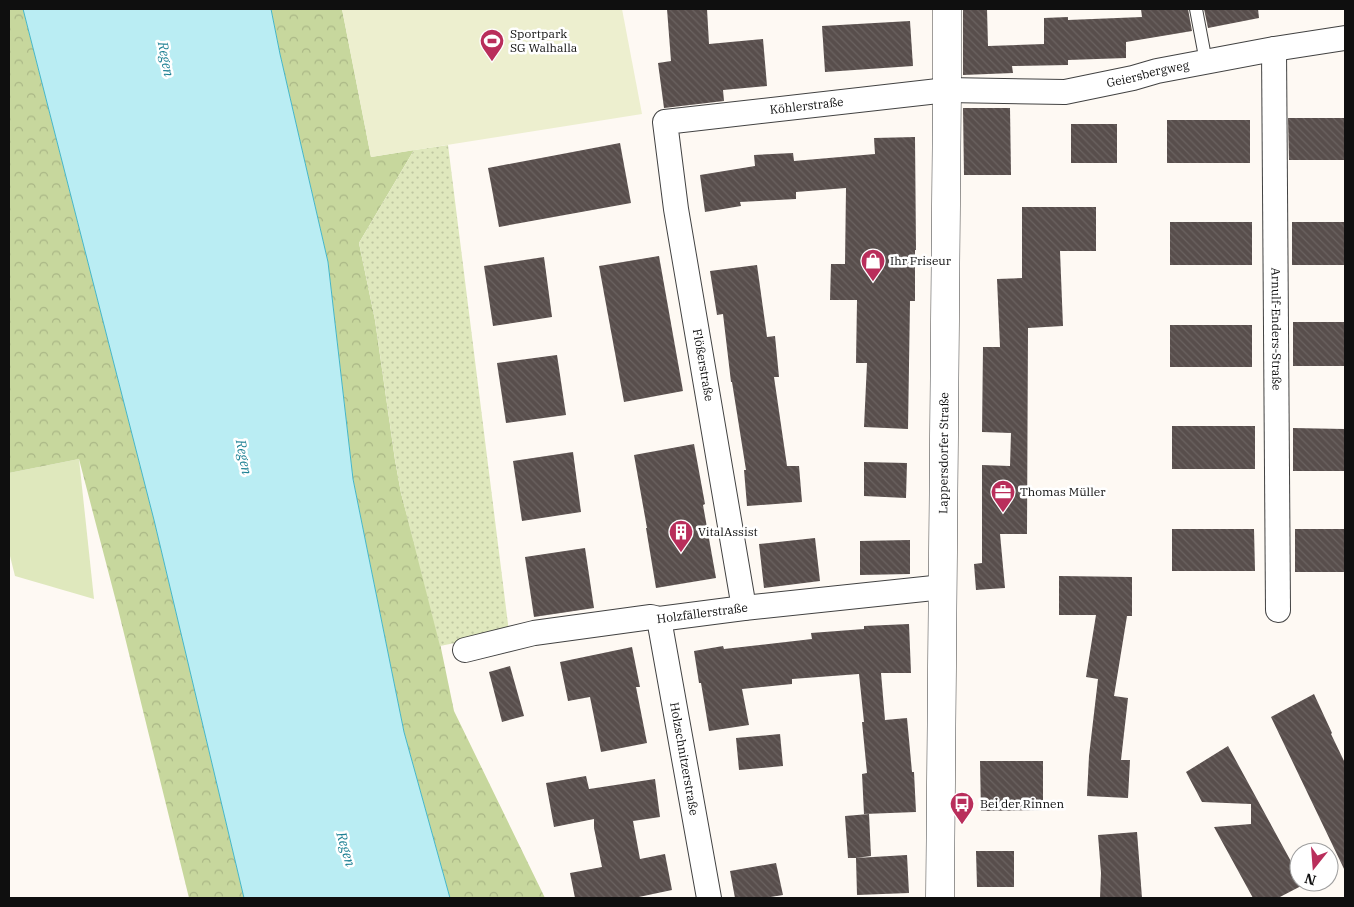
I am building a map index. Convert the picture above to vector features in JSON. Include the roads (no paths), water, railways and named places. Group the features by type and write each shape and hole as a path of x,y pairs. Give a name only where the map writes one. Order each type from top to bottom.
{"street":[{"name":"Lappersdorfer Straße","path":"940,898 948,90 947,9"},
{"name":"Geiersbergweg","path":"948,90 1065,92 1157,71 1345,38"},
{"name":"Arnulf-Enders-Straße","path":"1274,49 1278,610"},
{"name":"Köhlerstraße","path":"665,122 948,90"},
{"name":"Flößerstraße","path":"665,122 676,209 744,608"},
{"name":"Holzfällerstraße","path":"465,650 534,633 651,617 659,619 943,587"},
{"name":"Holzschnitzerstraße","path":"659,619 709,898"}],"lane":[{"path":"1196,9 1206,62"}],"water":[{"name":"Regen","path":"23,9 271,9 328,262 353,479 404,732 450,898 244,898 154,520"}],"place":[{"name":"Sportpark SG Walhalla","path":"492,62"},
{"name":"Ihr Friseur","path":"873,282"},
{"name":"Thomas Müller","path":"1003,513"},
{"name":"VitalAssist","path":"681,553"},
{"name":"Bei der Rinnen","path":"962,825"}]}
